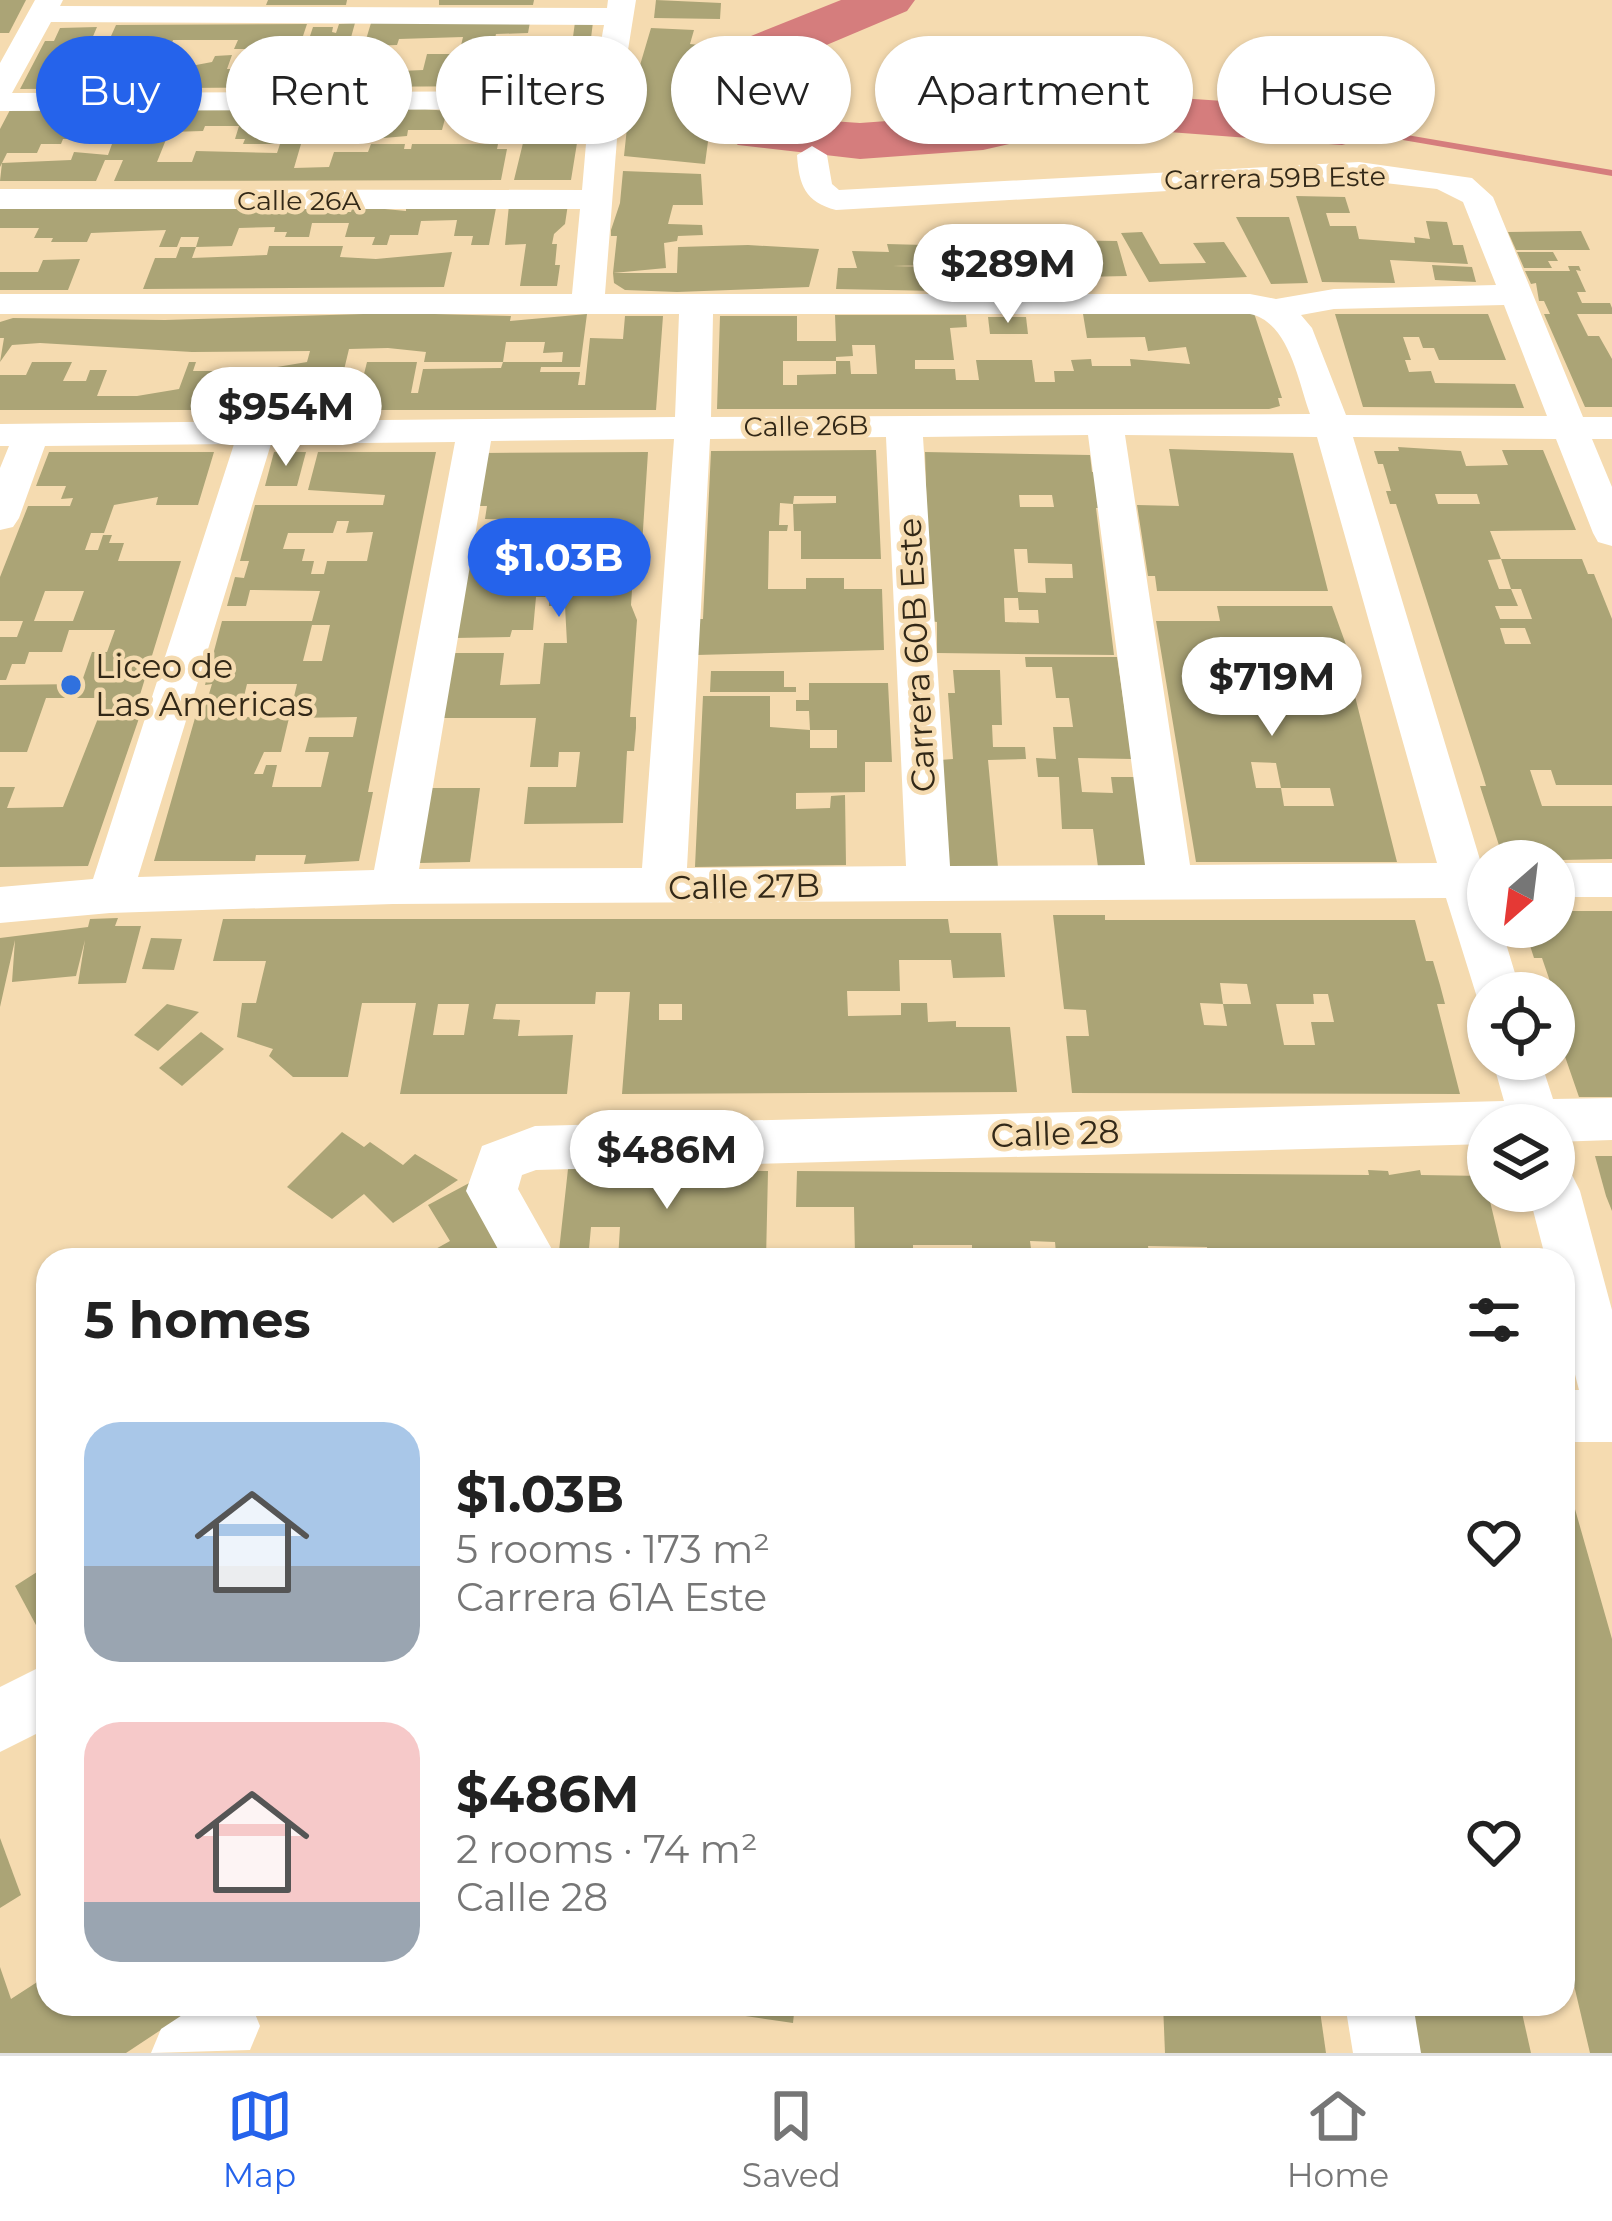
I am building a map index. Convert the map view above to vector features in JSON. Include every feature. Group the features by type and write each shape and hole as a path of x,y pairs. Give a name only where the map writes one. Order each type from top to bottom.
{"street":[{"path":"0,89 46,7 621,8"},
{"path":"0,102 436,101"},
{"path":"588,302 601,144"},
{"name":"Carrera 59B Este","path":"812,155 816,188 836,200 1313,172 1359,171 1461,185 1477,197 1612,532"},
{"name":"Calle 26A","path":"0,200 597,200"},
{"path":"0,304 696,301 1250,304 1276,310 1334,299 1517,295"},
{"path":"663,887 693,428 696,301"},
{"path":"1276,310 1295,328 1331,423 1467,855"},
{"name":"Calle 26B","path":"16,435 1331,423 1612,428"},
{"path":"1105,424 1170,882"},
{"name":"Carrera 60B Este","path":"904,425 928,884"},
{"path":"393,887 475,430"},
{"path":"110,895 256,433"},
{"path":"0,518 16,435"},
{"name":"Calle 27B","path":"0,904 110,895 393,887 1467,880"},
{"path":"1575,880 1612,880"},
{"name":"Calle 28","path":"1575,1120 1612,1119"},
{"name":"Calle 28","path":"525,1248 492,1191 500,1161 535,1148 1467,1124"},
{"path":"1559,1212 1568,1248"},
{"path":"1575,1274 1612,1414 1575,1416"},
{"path":"0,1721 36,1701"},
{"path":"1380,2016 1387,2053"}],"building":[{"path":"0,0 26,0 9,33 0,33"},
{"path":"268,0 347,0 346,5 266,5"},
{"path":"439,0 534,0 533,5 439,5"},
{"path":"656,0 721,3 720,19 654,18"},
{"path":"530,22 528,33 367,36 371,23"},
{"path":"575,22 593,22 591,36 573,36"},
{"path":"355,23 351,36 310,36 313,27 333,27 336,33 339,24"},
{"path":"307,24 303,36 202,40 202,36 111,36 116,25"},
{"path":"97,27 93,36 56,36 60,28"},
{"path":"651,28 694,30 692,36 671,36 671,144 708,144 705,164 624,156 625,144 647,144"},
{"path":"427,54 436,54 436,86 412,87 412,70 423,70"},
{"path":"226,55 226,88 202,88 202,64"},
{"path":"36,58 36,89 20,89"},
{"path":"412,108 436,110 436,130 412,130"},
{"path":"202,109 226,109 226,126 205,126 203,131"},
{"path":"10,110 36,110 36,144 41,144 37,153 7,153 0,167 0,129"},
{"path":"112,144 164,144 157,162 192,162 196,151 277,153 280,144 301,144 294,168 329,167 334,152 368,152 371,144 405,144 404,149 411,149 412,144 498,144 497,149 507,149 501,180 114,181 123,160 105,160 96,181 0,181 2,163 71,160 74,152 108,155"},
{"path":"523,144 577,144 571,180 514,180"},
{"path":"623,171 701,174 703,205 673,205 668,224 702,225 703,235 678,236 677,241 664,243 666,268 613,273 617,236 611,236 611,230"},
{"path":"1296,196 1345,197 1350,213 1326,213 1330,226 1356,226 1359,239 1415,243 1414,237 1430,239 1426,221 1447,222 1453,245 1463,245 1468,264 1390,260 1395,283 1322,282"},
{"path":"568,204 565,224 554,234 552,244 557,244 555,265 560,265 557,286 520,286 526,244 505,245 509,205"},
{"path":"406,205 496,208 489,245 471,245 473,236 454,236 457,220 421,221 418,235 390,235 387,245 372,245 375,237 345,237 349,223 312,223 309,237 285,237 287,232 274,232 275,227 239,228 232,246 196,247 199,237 181,237 177,247 159,247 166,230 91,233 87,242 51,242 53,238 34,238 39,228 0,228 0,208 265,206 264,210 280,210 281,206 335,206 333,212 351,212 353,206 406,211"},
{"path":"1236,217 1289,217 1308,283 1271,284"},
{"path":"1581,231 1590,250 1516,250 1508,232"},
{"path":"1142,232 1160,264 1206,263 1193,243 1224,242 1247,277 1149,282 1121,233"},
{"path":"1117,241 1127,276 1081,277 1082,283 1018,283 1010,244"},
{"path":"980,242 1004,242 1012,279 988,280"},
{"path":"887,244 924,245 930,265 893,266 930,267 938,291 836,289 838,268 857,268 852,251 889,252"},
{"path":"269,246 343,246 340,257 376,259 452,252 444,287 143,289 155,258 176,258 180,247 196,247 192,258 267,255"},
{"path":"678,247 819,249 809,287 677,292 625,290 614,283 613,273 677,273"},
{"path":"1517,252 1553,252 1558,261 1548,261 1552,268 1524,268"},
{"path":"930,257 963,258 971,284 938,283"},
{"path":"80,259 68,290 0,290 0,272 38,272 43,260"},
{"path":"1432,265 1472,267 1476,282 1435,280"},
{"path":"1568,266 1579,266 1581,271 1576,270 1586,292 1577,292 1582,303 1610,303 1612,308 1612,314 1577,314 1588,336 1599,336 1612,359 1612,407 1585,407 1544,314 1550,314 1525,271 1570,271"},
{"path":"397,313 511,316 510,321 587,314 580,367 541,367 540,372 580,372 578,385 585,385 590,338 623,339 625,316 663,316 656,410 334,410 337,398 317,398 323,374 303,374 293,410 0,410 0,375 26,375 32,362 72,362 63,381 86,381 90,370 107,370 97,396 137,396 179,389 189,362 196,362 193,371 245,371 241,382 261,382 265,369 307,362 310,351 192,352 40,343 12,345 0,362 4,338 0,338 0,322 13,318 165,320","holes":["506,342 545,342 543,353 563,352 562,362 503,362","349,349 426,352 424,362 503,362 501,368 423,369 418,393 411,393 417,362 367,362 364,374 343,374"]},
{"path":"1254,313 1282,398 1278,398 1280,406 717,409 720,316 797,316 797,341 836,341 835,315 966,315 967,327 950,328 954,360 915,360 915,369 955,369 956,380 979,380 976,360 1032,360 1035,382 1055,382 1054,371 1074,371 1071,360 1091,359 1092,366 1131,366 1130,359 1190,364 1186,347 1148,351 1145,337 1087,338 1083,314","holes":["852,345 875,345 877,374 851,374 850,361 836,361 836,357 853,356","783,361 836,361 836,374 797,375 797,385 783,385"]},
{"path":"1335,314 1488,314 1506,360 1439,360 1434,348 1423,348 1419,337 1403,337 1411,360 1405,360 1409,372 1431,371 1435,383 1515,384 1524,408 1363,407"},
{"path":"988,317 1026,317 1028,334 990,334"},
{"path":"1398,447 1461,451 1466,466 1508,465 1502,450 1543,450 1576,530 1490,531 1501,559 1582,559 1588,574 1594,574 1612,619 1612,785 1556,785 1551,770 1530,770 1542,806 1612,806 1612,859 1575,860 1575,840 1497,840 1480,786 1486,786 1483,776 1396,504 1390,504 1383,464 1378,464 1374,451 1399,451","holes":["1435,494 1477,494 1480,504 1438,504","1501,559 1511,589 1499,589 1488,560","1511,589 1521,589 1532,619 1500,619 1495,606 1518,606","1500,628 1525,628 1531,644 1505,644"]},
{"path":"1169,449 1293,453 1328,591 1157,591 1155,576 1148,576 1137,505 1179,506"},
{"path":"876,450 881,559 801,559 801,531 794,531 793,504 780,503 779,525 788,525 787,531 769,531 768,589 806,589 806,578 844,578 844,589 882,589 884,650 696,655 698,619 703,619 711,451","holes":["794,496 836,496 836,503 793,504"]},
{"path":"49,452 214,452 198,505 156,505 158,497 114,505 104,533 91,533 85,550 98,550 103,535 112,535 109,543 124,543 118,561 181,561 139,698 146,698 88,866 0,867 0,787 15,787 7,808 63,807 106,698 46,698 27,752 0,752 0,685 81,684 92,652 107,652 115,630 69,630 62,652 29,652 25,664 12,664 6,680 0,680 0,637 17,637 23,621 0,621 0,577 28,506 70,506 73,498 61,499 66,486 36,486","holes":["45,591 84,591 73,621 34,621"]},
{"path":"274,452 306,452 297,486 265,486"},
{"path":"318,452 436,452 368,792 373,792 359,861 304,864 306,855 256,855 255,861 154,861 195,718 202,717 212,684 205,685 222,621 312,621 320,591 250,590 246,606 227,606 235,577 244,578 249,561 240,561 255,505 383,505 385,495 308,490","holes":["337,521 349,521 346,533 373,532 367,561 327,561 324,574 311,574 314,561 302,561 305,549 283,549 288,533 333,533","312,625 330,625 322,661 303,661","247,684 297,684 289,718 239,717","357,717 353,737 309,737 305,752 329,752 321,787 272,787 277,765 266,765 263,774 254,774 264,752 281,752 289,718"]},
{"path":"648,452 641,561 632,561 630,586 592,586 595,547 555,547 553,562 519,562 515,591 632,590 637,620 630,717 636,717 636,728 634,751 627,751 623,823 524,824 528,787 576,787 580,752 559,752 558,767 530,767 536,718 442,718 452,653 504,653 500,685 540,684 544,643 567,643 565,606 549,606 549,597 536,597 533,630 512,630 510,637 454,638 471,534 513,534 515,520 485,519 487,506 475,506 483,453"},
{"path":"925,452 1090,455 1092,472 1098,472 1102,508 1096,508 1114,655 937,653 937,622 930,621","holes":["1019,495 1052,495 1054,507 1020,507","1014,549 1027,549 1028,563 1072,564 1073,578 1045,578 1046,593 1018,592","1004,598 1018,598 1019,610 1038,610 1039,623 1005,622"]},
{"path":"1217,606 1332,606 1349,653 1344,653 1397,862 1196,862 1156,621 1220,621","holes":["1251,762 1276,763 1281,788 1256,788","1281,788 1330,788 1334,806 1284,806"]},
{"path":"1025,657 1117,657 1132,759 1078,758 1082,792 1113,793 1111,777 1137,777 1149,867 1098,867 1093,829 1062,829 1059,777 1038,777 1036,758 1056,759 1053,727 1073,727 1069,698 1056,698 1052,667 1026,667"},
{"path":"953,670 1000,670 1002,725 992,725 993,747 1025,747 1026,759 988,760 998,867 947,867 940,760 953,759 948,693 955,693"},
{"path":"711,671 784,671 784,687 796,687 796,692 710,692"},
{"path":"809,683 888,683 892,762 865,762 865,792 796,793 796,809 830,808 831,796 845,795 846,865 695,867 703,696 770,696 770,727 810,730 809,711 796,711 796,700 809,700","holes":["810,730 837,730 837,748 810,748"]},
{"path":"430,788 480,788 470,862 419,863"},
{"path":"1575,911 1612,911 1612,1097 1579,1097 1573,1080 1575,972 1547,972 1542,958 1534,958 1531,948 1575,948"},
{"path":"1053,915 1105,915 1105,920 1415,920 1445,1004 1437,1004 1460,1094 1072,1093 1066,1036 1089,1036 1086,1010 1064,1009","holes":["1220,983 1247,984 1251,1004 1223,1004","1313,994 1328,994 1334,1022 1311,1022 1315,1045 1284,1045 1276,1004 1314,1004","1200,1003 1223,1004 1227,1026 1204,1025"]},
{"path":"118,918 115,926 141,926 126,983 78,984 85,940 76,976 12,982 15,940 0,1007 0,938 88,927 90,919"},
{"path":"223,919 948,919 950,933 1001,933 1005,977 953,978 951,960 899,960 900,991 847,991 848,1016 901,1015 901,1003 927,1003 928,1022 1010,1027 1017,1092 622,1094 630,992 596,992 595,1004 496,1004 493,1019 520,1020 518,1036 573,1035 567,1094 400,1094 416,1003 362,1003 348,1077 293,1077 269,1056 273,1049 237,1037 242,1003 256,1003 266,961 213,961","holes":["438,1004 469,1004 464,1035 433,1035","659,1004 682,1004 682,1020 659,1020"]},
{"path":"151,938 182,939 174,970 142,969"},
{"path":"167,1004 199,1012 158,1051 134,1035"},
{"path":"201,1032 224,1049 182,1086 159,1068"},
{"path":"342,1132 364,1147 370,1142 403,1165 415,1154 458,1180 393,1223 364,1194 332,1219 287,1187"},
{"path":"1595,1156 1612,1156 1612,1211 1606,1196"},
{"path":"568,1169 768,1171 766,1248 619,1248 620,1227 591,1227 589,1248 559,1248"},
{"path":"1368,1170 1388,1171 1389,1175 1420,1170 1421,1175 1467,1176 1467,1212 1493,1212 1501,1248 1056,1248 1055,1242 1030,1241 1031,1248 855,1248 854,1207 796,1207 797,1171 1369,1175"},
{"path":"473,1181 505,1248 437,1248 450,1241 428,1205"},
{"path":"1575,1509 1612,1639 1612,2053 1590,2053 1575,1989"},
{"path":"36,1573 36,1625 15,1586"},
{"path":"0,1838 21,1895 0,1908"},
{"path":"0,1967 11,1999 36,1983 36,2016 182,2016 126,2053 0,2053"},
{"path":"745,2016 794,2016 793,2023"},
{"path":"1163,2016 1321,2016 1326,2053 1165,2053"},
{"path":"1411,2016 1523,2016 1531,2053 1409,2053"}],"waterway":[{"path":"888,0 771,48 711,98 759,133 860,141 983,132 1089,109 1217,118"},
{"path":"1435,143 1612,173"}],"place":[{"name":"Liceo de Las Americas","path":"71,685"}]}
